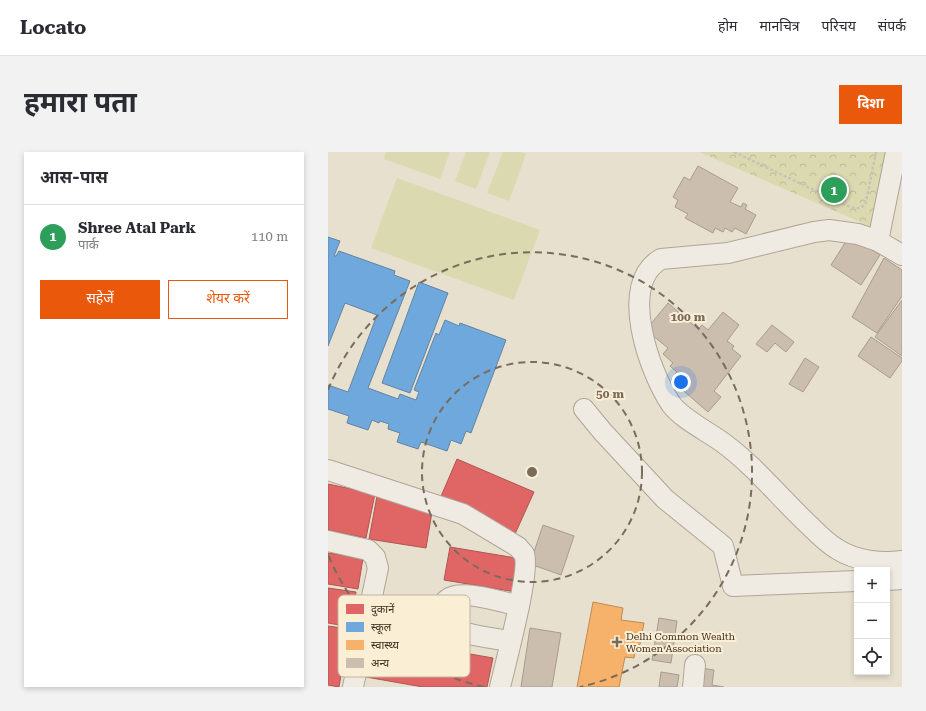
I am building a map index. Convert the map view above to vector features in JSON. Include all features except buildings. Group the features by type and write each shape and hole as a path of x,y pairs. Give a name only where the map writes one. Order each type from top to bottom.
{"street":[{"path":"878,242 896,152"},
{"path":"902,255 878,242 858,234 829,230 814,232 728,253 660,259 649,269 640,292 640,324 644,343 650,362 672,405 681,414 723,442 746,461 793,511 837,549 850,556 877,562 902,562"},
{"path":"584,409 665,500 723,546 733,586 854,581"},
{"path":"328,470 463,514 518,547 524,554 526,568 519,606 500,687"},
{"path":"328,541 368,550 375,557 378,568 372,595"},
{"path":"890,580 902,579"},
{"path":"470,595 519,606"},
{"path":"470,635 510,641"},
{"path":"693,687 694,665"},
{"path":"353,687 355,677"}],"path":[{"path":"734,152 850,207 860,209 864,207 866,202 876,152"}],"green space":[{"path":"386,152 450,152 440,179 384,159"},
{"path":"466,152 490,152 476,189 455,181"},
{"path":"503,152 521,152 526,154 509,201 487,193"},
{"path":"699,152 887,152 874,228"},
{"path":"397,178 540,230 514,300 371,248"}],"place":[{"name":"Shree Atal Park","path":"834,190"},
{"name":"Delhi Common Wealth Women Association","path":"617,642"}]}
